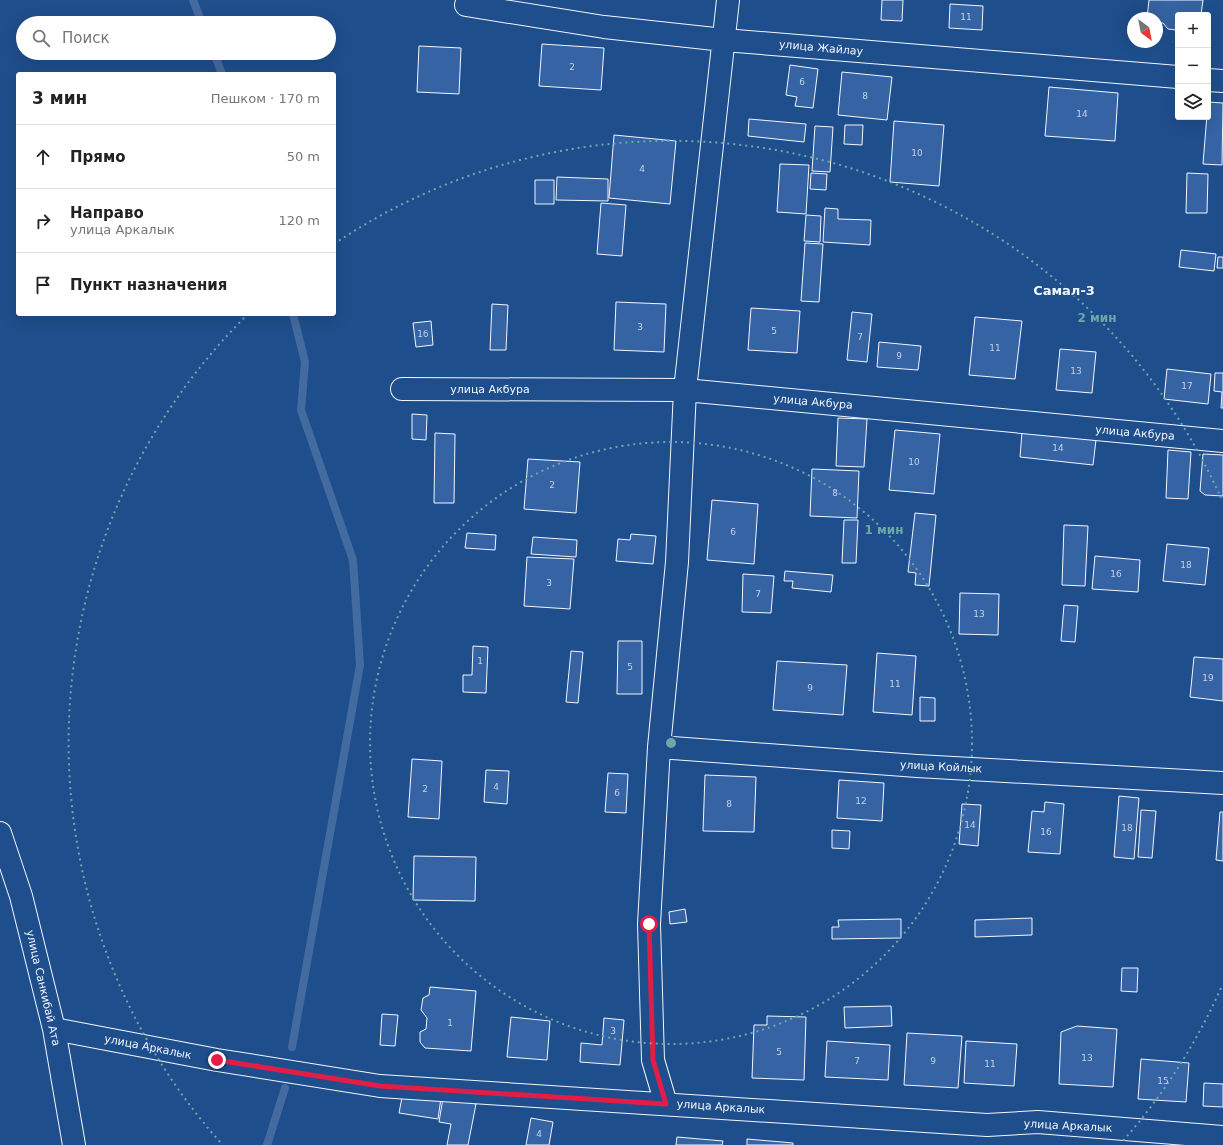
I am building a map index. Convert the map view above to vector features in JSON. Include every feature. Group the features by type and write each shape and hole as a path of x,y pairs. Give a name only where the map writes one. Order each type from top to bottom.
{"street":[{"path":"666,1104 653,1060 649,924 659,747 677,562 685,390 728,0"},
{"name":"улица Жайлау","path":"466,5 604,27 724,40 1175,77"},
{"path":"1211,80 1223,81"},
{"name":"улица Акбура","path":"402,389 685,390 1223,441"},
{"name":"улица Койлык","path":"659,747 910,766 1223,783"},
{"name":"улица Санкибай Ата","path":"0,833 21,896 54,1029 74,1145"},
{"name":"улица Аркалык","path":"54,1029 217,1060 380,1086 988,1125 1038,1122 1223,1137"}],"building":[{"path":"882,0 903,0 902,21 881,20"},
{"path":"1149,0 1203,0 1201,12 1175,12 1175,30 1168,29 1163,23 1163,12 1148,12"},
{"path":"950,4 983,6 982,30 949,28"},
{"path":"542,44 604,48 601,90 539,86"},
{"path":"419,46 461,48 459,94 417,92"},
{"path":"790,65 818,69 813,108 795,106 797,97 786,95"},
{"path":"842,72 892,77 887,120 838,115"},
{"path":"1049,87 1118,93 1115,141 1045,136"},
{"path":"1211,102 1223,103 1222,165 1203,164 1207,120 1211,120"},
{"path":"749,119 806,124 804,142 748,136"},
{"path":"894,121 944,125 939,186 890,182"},
{"path":"845,125 863,125 862,145 844,144"},
{"path":"815,126 833,127 830,172 812,171"},
{"path":"614,135 676,141 670,204 609,198"},
{"path":"780,164 809,165 806,214 777,212"},
{"path":"811,173 827,174 826,190 810,189"},
{"path":"1187,173 1208,174 1207,213 1186,213"},
{"path":"557,177 608,179 608,201 556,200"},
{"path":"535,180 554,180 554,204 535,204"},
{"path":"601,203 626,205 622,256 597,254"},
{"path":"825,208 838,209 838,219 871,220 870,245 823,242"},
{"path":"806,215 821,216 820,242 804,241"},
{"path":"805,243 823,244 819,302 801,301"},
{"path":"1181,250 1216,254 1214,271 1179,267"},
{"path":"1218,257 1223,257 1223,268 1217,268"},
{"path":"616,302 666,304 664,352 614,350"},
{"path":"492,304 508,305 506,350 490,350"},
{"path":"751,308 800,311 797,353 748,350"},
{"path":"852,312 872,314 867,362 847,360"},
{"path":"975,317 1022,321 1015,379 969,375"},
{"path":"431,321 433,345 416,347 413,323"},
{"path":"879,342 921,346 918,370 877,367"},
{"path":"1060,349 1096,352 1092,393 1056,390"},
{"path":"1167,369 1211,374 1208,404 1164,399"},
{"path":"1215,373 1223,373 1223,408 1221,408 1222,392 1214,391"},
{"path":"412,414 427,415 426,440 412,439"},
{"path":"838,418 867,419 864,467 836,466"},
{"path":"895,430 940,434 934,494 889,490"},
{"path":"1022,432 1096,440 1093,465 1020,457"},
{"path":"435,433 455,434 454,503 434,503"},
{"path":"1168,450 1191,452 1188,499 1166,498"},
{"path":"1203,454 1223,455 1223,496 1205,495 1200,491"},
{"path":"528,459 580,462 576,513 524,509"},
{"path":"812,469 859,471 857,518 810,516"},
{"path":"712,500 758,504 754,564 707,560"},
{"path":"915,513 936,515 929,586 915,585 916,573 908,572"},
{"path":"844,520 858,520 856,563 842,563"},
{"path":"1064,525 1088,526 1085,586 1062,585"},
{"path":"467,533 496,535 495,550 465,548"},
{"path":"631,534 656,536 653,564 616,561 618,539 630,540"},
{"path":"533,537 577,540 576,557 531,554"},
{"path":"1167,544 1209,548 1205,585 1163,581"},
{"path":"1095,556 1140,560 1138,592 1092,589"},
{"path":"527,557 574,559 570,609 524,606"},
{"path":"785,571 833,575 831,592 792,588 793,581 784,581"},
{"path":"743,574 774,576 771,613 742,612"},
{"path":"960,593 999,594 998,635 959,634"},
{"path":"1064,605 1078,606 1075,642 1061,641"},
{"path":"618,641 642,641 642,694 617,694"},
{"path":"473,646 488,647 486,693 463,692 463,675 472,675"},
{"path":"571,651 583,652 578,703 566,702"},
{"path":"877,653 916,656 912,715 873,712"},
{"path":"1194,657 1223,659 1223,701 1190,697"},
{"path":"777,661 847,665 843,715 773,710"},
{"path":"920,697 935,698 935,721 920,721"},
{"path":"412,759 442,761 439,819 408,817"},
{"path":"486,770 509,771 507,804 484,802"},
{"path":"608,773 628,774 626,813 605,812"},
{"path":"705,775 756,777 754,832 703,831"},
{"path":"839,780 884,783 882,821 837,818"},
{"path":"1119,796 1139,798 1134,859 1114,857"},
{"path":"1045,802 1064,804 1060,854 1028,852 1032,811 1044,812"},
{"path":"962,804 981,805 978,846 959,844"},
{"path":"1141,810 1156,811 1152,858 1138,857"},
{"path":"1220,812 1223,812 1223,861 1216,860"},
{"path":"832,830 850,831 849,849 832,848"},
{"path":"414,856 476,857 475,901 413,900"},
{"path":"685,909 687,922 670,924 669,912"},
{"path":"1032,918 1032,935 975,937 975,920"},
{"path":"901,919 901,938 832,939 832,927 839,927 838,920"},
{"path":"1122,968 1138,968 1137,992 1121,991"},
{"path":"430,987 476,991 471,1051 425,1048 420,1042 420,1032 426,1029 427,1018 421,1010 423,998 429,995"},
{"path":"891,1006 892,1026 845,1028 844,1007"},
{"path":"382,1014 398,1015 395,1046 380,1045"},
{"path":"767,1016 806,1017 804,1080 752,1078 754,1025 767,1025"},
{"path":"511,1017 550,1021 547,1060 507,1057"},
{"path":"604,1018 624,1020 620,1065 580,1062 581,1043 602,1045"},
{"path":"1077,1026 1117,1029 1113,1087 1059,1084 1061,1032"},
{"path":"907,1033 962,1036 958,1088 904,1085"},
{"path":"827,1041 890,1045 888,1080 825,1077"},
{"path":"966,1041 1017,1044 1014,1086 964,1083"},
{"path":"1141,1059 1189,1063 1186,1102 1138,1099"},
{"path":"1204,1083 1223,1084 1223,1107 1203,1106"},
{"path":"403,1092 441,1098 438,1119 399,1113"},
{"path":"443,1098 476,1104 468,1145 447,1145 451,1124 439,1122"},
{"path":"531,1118 553,1122 549,1145 526,1145"},
{"path":"677,1137 723,1141 722,1145 676,1145"},
{"path":"747,1139 793,1143 793,1145 747,1145"}],"waterway":[{"path":"193,0 199,16"},
{"path":"217,60 221,72"},
{"path":"292,1047 360,665 353,560 301,410 305,362 294,316"},
{"path":"267,1145 285,1088"}],"district":[{"name":"Самал-3","path":"1064,290"}],"route":[{"path":"217,1060 380,1086 666,1104 653,1060 649,924"}]}
